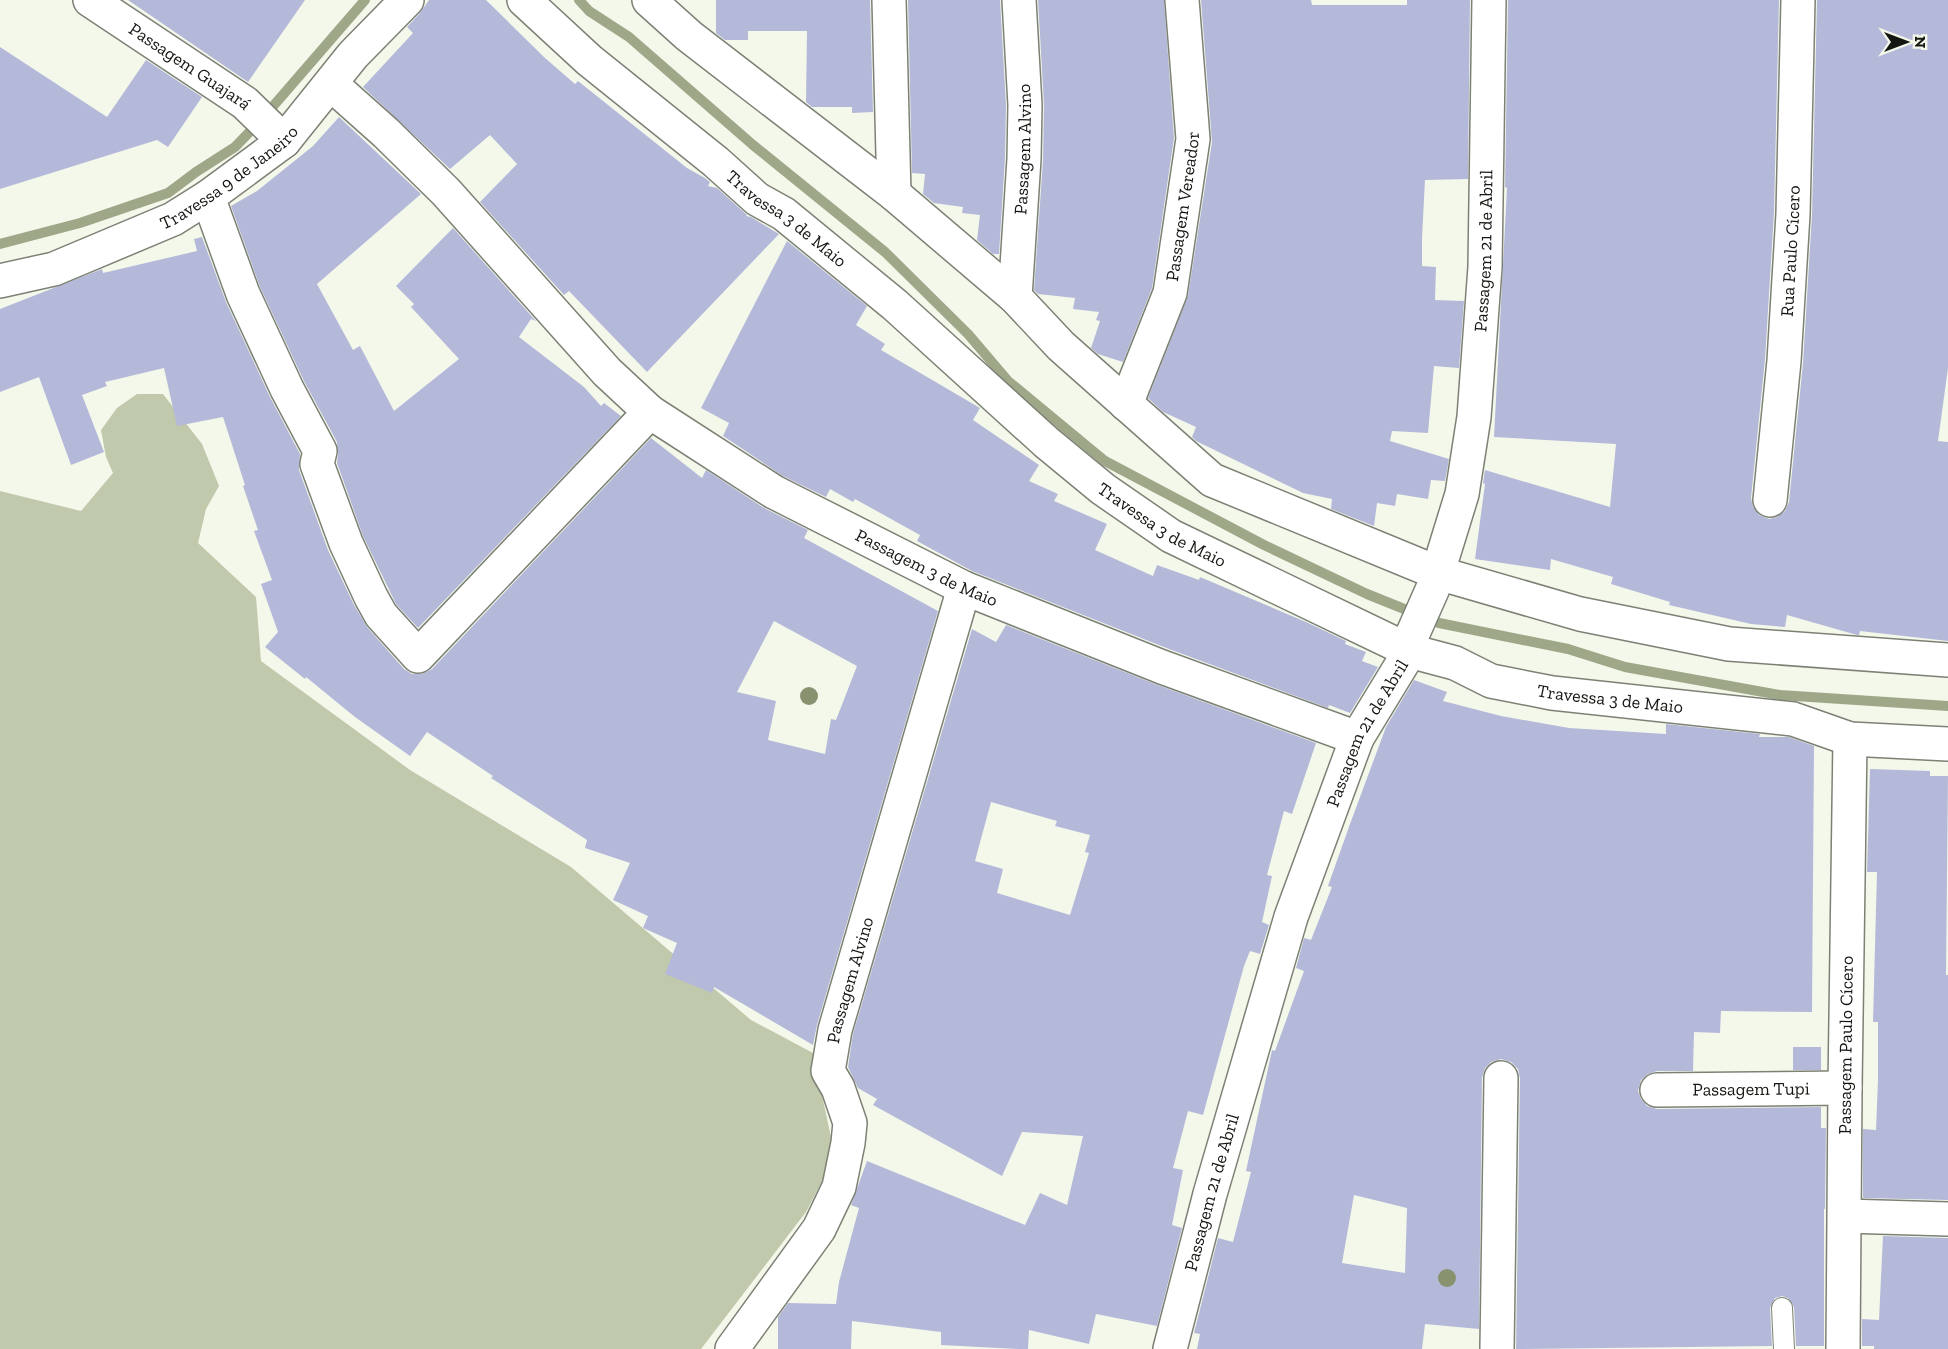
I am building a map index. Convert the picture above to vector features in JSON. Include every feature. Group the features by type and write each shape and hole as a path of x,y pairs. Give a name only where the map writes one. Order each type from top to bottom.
{"street":[{"name":"Passagem Guajará","path":"90,0 245,103 279,138"},
{"name":"Travessa 9 de Janeiro","path":"0,281 54,269 173,219 208,197 279,138 331,84 353,55 407,0"},
{"name":"Travessa 3 de Maio","path":"524,0 589,60 716,162 758,200 784,214 895,305 942,346 992,395 1103,489 1171,536 1491,681 1552,693 1793,719 1850,740 1948,744"},
{"path":"649,0 698,42 894,194 1015,297 1061,346 1212,480 1435,581 1729,644 1948,660"},
{"path":"890,0 894,194"},
{"name":"Passagem Alvino","path":"1015,297 1024,159 1025,105 1019,0"},
{"name":"Passagem Vereador","path":"1126,404 1170,293 1193,139 1182,0"},
{"name":"Passagem 21 de Abril","path":"1170,1349 1210,1194 1291,917 1357,738 1410,645 1435,581 1462,494 1474,417 1485,267 1489,0"},
{"name":"Rua Paulo Cícero","path":"1770,500 1784,361 1793,214 1798,0"},
{"name":"Passagem 3 de Maio","path":"331,84 386,133 446,192 607,372 650,412 774,492 964,588 1162,667 1357,738"},
{"path":"208,197 243,294 287,389 320,451 317,464 346,543 381,615 418,656 650,412"},
{"name":"Passagem Alvino","path":"732,1349 819,1228 839,1187 850,1123 838,1088 828,1071 835,1030 964,588"},
{"name":"Passagem Paulo Cícero","path":"1843,1349 1850,740"},
{"path":"1497,1349 1501,1078"},
{"name":"Passagem Tupi","path":"1657,1090 1845,1088"},
{"path":"1845,1216 1948,1219"}],"lane":[{"path":"1782,1308 1784,1349"}],"green space":[{"path":"137,394 163,394 202,444 219,486 206,509 198,543 256,597 261,661 410,770 571,867 751,1020 813,1053 835,1156 806,1212 701,1349 0,1349 0,491 81,511 113,473 106,457 101,430 117,408"}],"building":[{"path":"128,0 305,0 248,82"},
{"path":"429,0 486,0 575,84 578,81 687,168 705,178 710,182 708,186 717,188 746,216 779,234 647,372 569,291 564,295 480,202 517,164 490,135 450,169 363,87 413,33 407,27"},
{"path":"716,0 870,0 873,112 852,113 852,107 812,107 806,102 807,31 748,31 748,40 725,40 716,33"},
{"path":"908,0 1000,0 1006,105 999,254 993,254 977,240 980,215 962,213 963,207 934,203 923,194 925,174 912,173"},
{"path":"1038,0 1164,0 1174,138 1152,288 1123,362 1098,354 1091,348 1100,321 1096,320 1099,312 1073,309 1075,298 1038,294 1034,290 1043,160 1044,105"},
{"path":"1201,0 1311,0 1312,5 1407,5 1407,0 1470,0 1468,179 1425,180 1422,238 1422,266 1436,267 1435,300 1464,301 1459,368 1434,366 1428,433 1392,431 1390,441 1449,459 1445,481 1431,480 1428,499 1397,494 1395,506 1377,503 1374,526 1331,509 1332,499 1303,493 1196,441 1192,437 1196,427 1163,412 1148,398 1188,296 1212,142"},
{"path":"1508,0 1779,0 1774,213 1765,359 1751,498 1753,507 1759,515 1769,519 1785,511 1789,502 1803,363 1812,214 1817,0 1948,0 1948,368 1938,441 1948,442 1948,641 1860,631 1857,635 1787,615 1785,627 1751,624 1669,605 1670,602 1611,584 1613,577 1551,559 1550,570 1475,559 1485,470 1610,507 1616,444 1494,437 1507,188 1505,187"},
{"path":"0,47 107,117 146,60 202,97 168,147 157,140 0,189"},
{"path":"339,117 421,194 317,284 353,350 360,346 394,411 459,359 411,307 414,304 396,286 453,228 536,321 531,319 519,337 584,387 601,406 604,403 621,416 418,628 396,604 363,536 337,463 337,442 304,381 260,287 231,206 257,191 313,146"},
{"path":"202,237 226,302 270,397 300,454 299,470 328,550 354,605 367,627 404,669 412,674 422,674 432,669 651,438 702,478 706,470 764,508 808,530 804,538 938,611 813,1045 714,987 712,993 665,974 677,943 643,928 648,916 613,900 630,863 585,848 587,840 491,778 493,776 427,732 410,756 355,717 265,647 278,632 261,584 272,580 254,531 258,530 223,417 177,426 164,368 105,382 107,386 82,395 104,452 71,465 39,377 0,392 0,309 102,269 103,273 197,251 194,239","holes":["774,621 857,666 836,720 831,719 825,754 768,740 776,701 737,692"]},
{"path":"787,241 867,306 856,325 885,344 881,350 980,408 973,420 1039,465 1029,481 1058,494 1054,501 1107,524 1095,550 1153,576 1157,565 1199,580 1200,577 1306,622 1346,641 1345,644 1366,652 1362,661 1378,667 1350,713 1329,705 1328,708 1169,649 972,571 917,541 920,535 855,499 853,502 830,489 826,497 783,476 723,436 729,423 701,408"},
{"path":"1006,625 1155,684 1316,743 1292,814 1284,811 1267,875 1272,876 1262,922 1269,925 1260,954 1250,951 1244,966 1203,1115 1188,1111 1173,1168 1183,1170 1172,1225 1182,1228 1157,1326 1096,1314 1089,1344 1029,1330 1028,1349 1018,1349 941,1345 941,1332 852,1321 851,1349 778,1349 778,1317 788,1303 836,1304 839,1282 859,1208 851,1205 867,1161 1025,1225 1040,1193 1067,1205 1083,1136 1022,1132 1002,1176 873,1105 877,1099 858,1088 848,1067 853,1034 972,629 996,642","holes":["991,802 1057,821 1055,826 1090,835 1085,852 1089,853 1070,915 997,893 1003,869 975,861"]},
{"path":"1414,680 1447,692 1443,701 1501,716 1569,728 1666,734 1666,724 1760,734 1759,737 1789,737 1814,746 1812,1012 1721,1011 1720,1033 1694,1032 1693,1071 1657,1071 1648,1074 1641,1080 1638,1091 1647,1106 1657,1109 1821,1107 1821,1128 1826,1128 1824,1346 1796,1346 1794,1307 1788,1298 1782,1296 1775,1298 1770,1308 1772,1346 1516,1349 1520,1078 1518,1069 1511,1062 1501,1059 1491,1062 1485,1068 1482,1078 1479,1329 1425,1324 1422,1349 1197,1349 1200,1334 1194,1333 1218,1238 1233,1242 1251,1172 1246,1171 1272,1050 1275,1051 1304,971 1296,968 1304,938 1311,940 1332,887 1328,886 1386,727","holes":["1354,1195 1407,1208 1405,1273 1342,1263"]},
{"path":"1870,769 1930,771 1930,776 1948,776 1946,975 1948,975 1948,1200 1863,1198 1863,1129 1876,1130 1878,1080 1878,1022 1873,1022 1877,872 1867,872"},
{"path":"1793,1047 1821,1047 1821,1070 1793,1070"},
{"path":"1883,1236 1948,1238 1948,1349 1874,1349 1874,1346 1862,1346 1862,1319 1879,1320"}],"waterway":[{"path":"0,244 80,223 168,193 235,147 365,0"},
{"path":"579,0 589,11 629,37 753,145 885,252 968,334 1008,381 1105,461 1264,545 1367,594 1439,623 1568,649 1625,667 1780,695 1948,706"}]}
